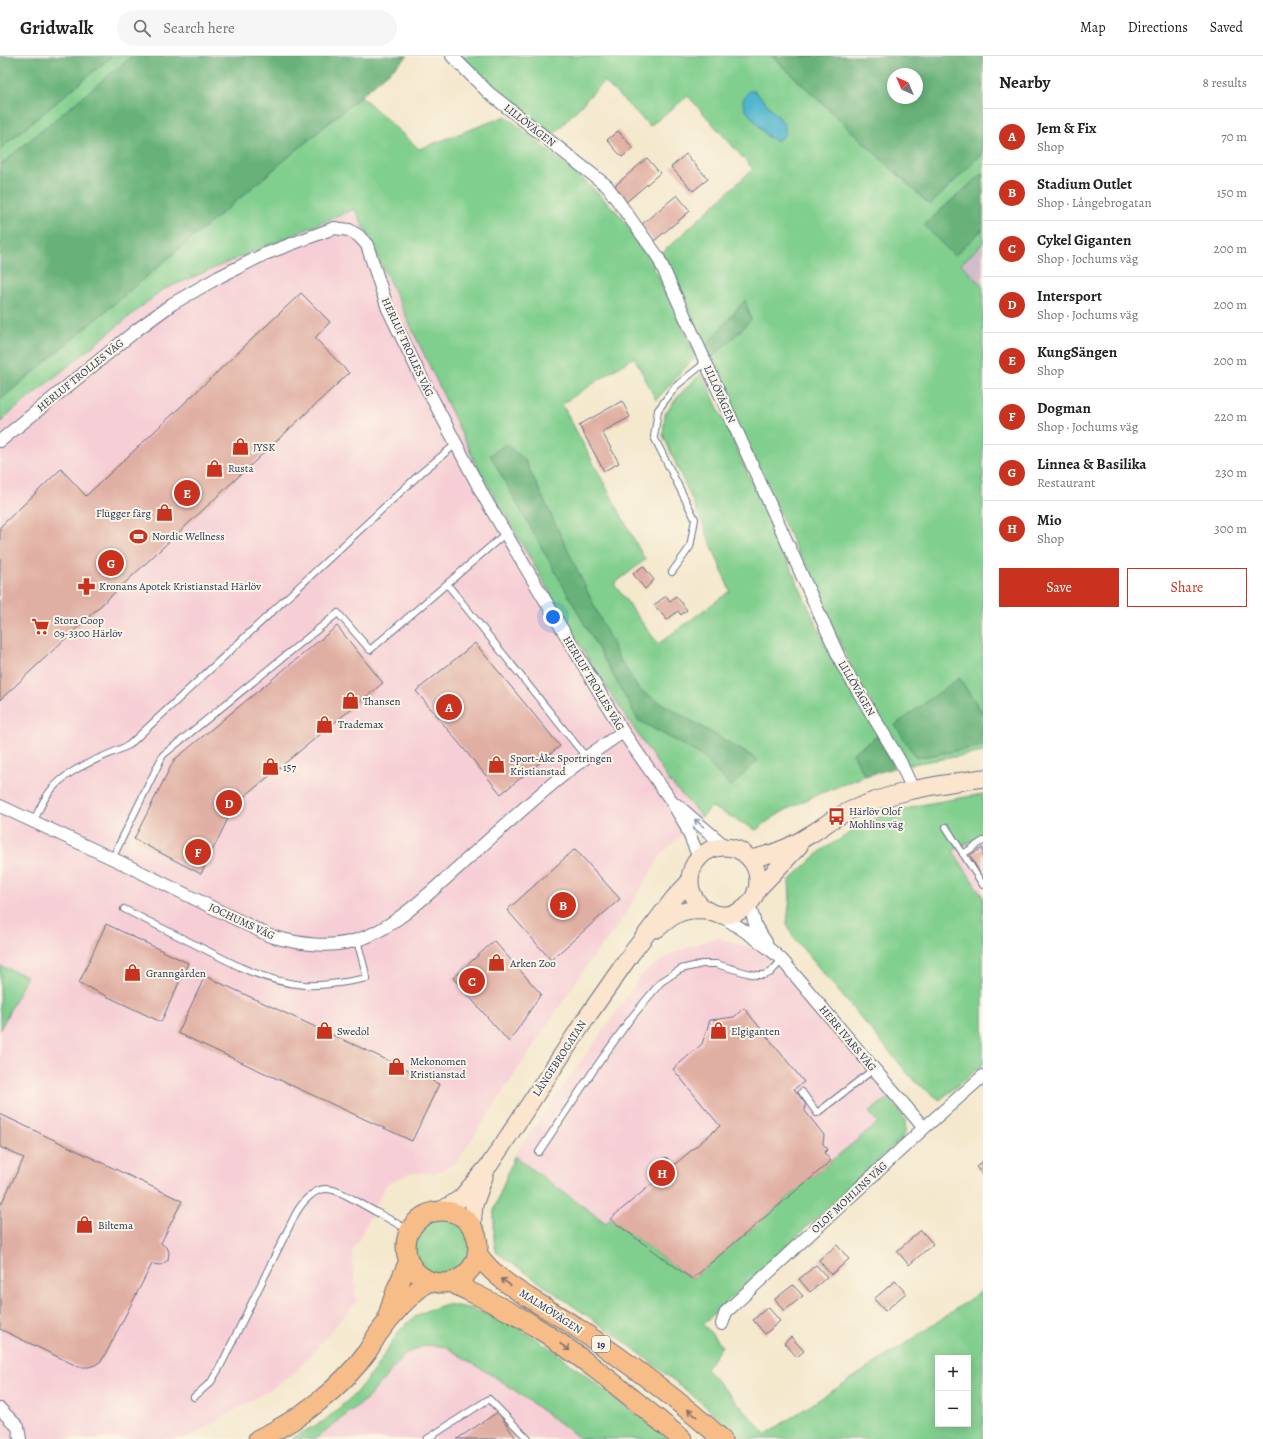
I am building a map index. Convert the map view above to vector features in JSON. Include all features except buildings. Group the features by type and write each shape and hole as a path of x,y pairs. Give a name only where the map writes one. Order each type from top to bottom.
{"main road":[{"path":"750,859 779,851 811,835 836,817 860,806 913,790 983,778"},
{"path":"753,897 758,882 757,874 750,859 739,850 726,847 713,849 706,852 699,858 692,869 690,882 694,898 712,912 726,915 735,913 753,897 811,835"},
{"name":"LÅNGEBROGATAN","path":"440,1211 454,1204 461,1198 490,1164 587,1017 631,954 674,898 690,882"},
{"name":"LÅNGEBROGATAN","path":"631,954 667,920 682,911 694,909 712,912"},
{"name":"LÅNGEBROGATAN","path":"472,1227 474,1205 490,1164"},
{"path":"440,1211 458,1215 466,1220 472,1227 478,1244 477,1253 474,1263 468,1272 460,1278 450,1282 436,1283 428,1281 413,1270 408,1261 406,1244 410,1231 417,1221 424,1216 440,1211"},
{"name":"MALMÖVÄGEN","path":"477,1253 489,1268 507,1283 620,1357 700,1419 722,1439"},
{"path":"258,1439 285,1425 310,1408 332,1390 367,1353 388,1314 408,1261"},
{"path":"379,1333 403,1303 428,1281"},
{"name":"MALMÖVÄGEN","path":"450,1282 539,1329 616,1384 682,1439"}],"street":[{"name":"LILLÖVÄGEN","path":"452,56 489,93 607,186 658,257 843,666 900,762 913,790"},
{"name":"HERLUF TROLLES VÄG","path":"0,441 138,329 172,304 219,277 265,254 334,228 349,230 359,236 367,245 388,309 421,377 484,497 623,732 670,799 685,824 699,858"},
{"name":"JOCHUMS VÄG","path":"0,806 270,936 295,943 318,945 357,940 374,933 394,921 431,891 555,781 586,757 623,732"},
{"name":"HERLUF TROLLES VÄG","path":"670,799 726,847"},
{"name":"HERR IVARS VÄG","path":"753,897 756,927 771,950"},
{"name":"HERR IVARS VÄG","path":"712,912 743,929 782,960 924,1128"},
{"name":"OLOF MOHLINS VÄG","path":"722,1324 726,1312 924,1128 983,1076"},
{"path":"0,1409 18,1427 20,1439"}],"lane":[{"path":"672,572 690,547 695,519 654,437 658,410 676,386 706,362"},
{"path":"33,822 48,794 64,776 129,745 416,477 456,444"},
{"path":"112,859 163,755 338,613 370,650 506,533"},
{"path":"447,584 586,757"},
{"path":"946,827 983,885"},
{"path":"963,854 983,841"},
{"path":"124,909 240,967 258,975 294,985 331,985 367,978 357,940"},
{"path":"539,1152 626,1024 661,982 680,969 702,964 716,964 747,973 763,975 770,973 782,960"},
{"path":"802,1092 817,1113 874,1069"},
{"path":"194,1397 211,1382 295,1215 302,1203 313,1193 326,1188 338,1192 410,1231"},
{"path":"427,1439 489,1399 528,1439"}],"shaded area":[{"path":"355,209 477,466 670,782 702,817 662,853 620,923 589,962 456,1163 436,1173 410,1173 386,1185 352,1252 356,1302 292,1376 192,1436 180,1439 0,1439 0,1030 27,976 0,966 0,423 9,414 162,290"},
{"path":"983,243 983,287 961,264"},
{"path":"983,835 983,897 953,850"},
{"path":"717,937 762,951 788,979 889,1097 869,1112 878,1123 692,1279 610,1219 606,1223 514,1156 645,971 675,952"},
{"path":"426,1345 446,1347 506,1384 581,1439 315,1439 369,1397 405,1354"}],"green space":[{"path":"0,56 112,56 0,149"},
{"path":"112,56 132,56 0,165 0,149"},
{"path":"132,56 408,56 0,400 0,165"},
{"path":"458,56 772,56 930,205 983,153 983,173 938,212 954,256 983,229 983,243 961,264 983,287 983,714 959,678 916,758 983,746 983,752 906,765 853,670 707,359 715,355 751,320 745,301 705,347 661,254 753,169 688,96 650,126 604,81 552,136 493,90"},
{"path":"772,56 983,56 983,153 930,205"},
{"path":"361,96 419,149 506,116 581,177 621,216 650,259 696,356 656,400 634,357 562,404 645,560 614,584 658,644 730,591 705,529 663,435 665,414 680,394 702,373 831,657 879,735 853,753 865,776 795,805 756,830 712,807 702,817 670,782 595,671 477,466 355,209 162,290 9,414 0,423 0,400","holes":["619,658 639,690 758,760 731,787 701,755 638,720"]},
{"path":"983,173 983,229 954,256 924,225"},
{"path":"745,300 751,320 715,355 707,359 705,347"},
{"path":"506,444 525,460 619,658 639,690 758,760 731,787 701,755 638,720 490,455"},
{"path":"959,678 983,714 983,746 916,758 895,725"},
{"path":"879,735 894,768 865,776 853,753"},
{"path":"983,794 983,835 953,851 983,897 983,1064 940,1100 914,1081 793,937 787,924 790,897 789,881 822,850 852,832 850,828 920,805"},
{"path":"0,966 27,976 0,1030"},
{"path":"889,1097 905,1120 906,1130 901,1139 703,1324 722,1346 706,1369 766,1434 914,1338 983,1290 983,1439 744,1439 691,1394 625,1342 496,1252 494,1241 494,1210 514,1156 606,1223 610,1219 692,1279 878,1123 869,1112"},
{"path":"436,1219 448,1219 458,1223 466,1231 470,1241 470,1253 466,1263 458,1271 448,1275 436,1275 426,1271 418,1263 414,1253 414,1241 418,1231 426,1223"},
{"path":"446,1304 468,1308 503,1319 546,1345 667,1439 581,1439 506,1384 446,1347 426,1345 405,1354 369,1397 315,1439 290,1439 324,1421 355,1394 375,1369 400,1330 413,1318 428,1310"}],"water":[{"path":"749,91 755,91 784,123 786,134 776,141 768,137 744,108 743,100"}],"place":[{"name":"JYSK","path":"240,447"},
{"name":"Rusta","path":"215,468"},
{"name":"KungSängen","path":"187,493"},
{"name":"Flügger färg","path":"164,513"},
{"name":"Nordic Wellness","path":"139,536"},
{"name":"Linnea & Basilika","path":"111,563"},
{"name":"Kronans Apotek Kristianstad Härlöv","path":"86,586"},
{"name":"Stora Coop 09-3300 Härlöv","path":"41,626"},
{"name":"Thansen","path":"350,701"},
{"name":"Jem & Fix","path":"449,707"},
{"name":"Trademax","path":"325,724"},
{"name":"Sport-Åke Sportringen Kristianstad","path":"497,764"},
{"name":"157","path":"270,767"},
{"name":"Intersport","path":"229,803"},
{"name":"Härlöv Olof Mohlins väg","path":"836,817"},
{"name":"Dogman","path":"198,852"},
{"name":"Stadium Outlet","path":"563,905"},
{"name":"Arken Zoo","path":"497,963"},
{"name":"Granngården","path":"133,973"},
{"name":"Cykel Giganten","path":"472,981"},
{"name":"Swedol","path":"324,1031"},
{"name":"Elgiganten","path":"718,1031"},
{"name":"Mekonomen Kristianstad","path":"397,1067"},
{"name":"Mio","path":"662,1173"},
{"name":"Biltema","path":"85,1225"}]}
